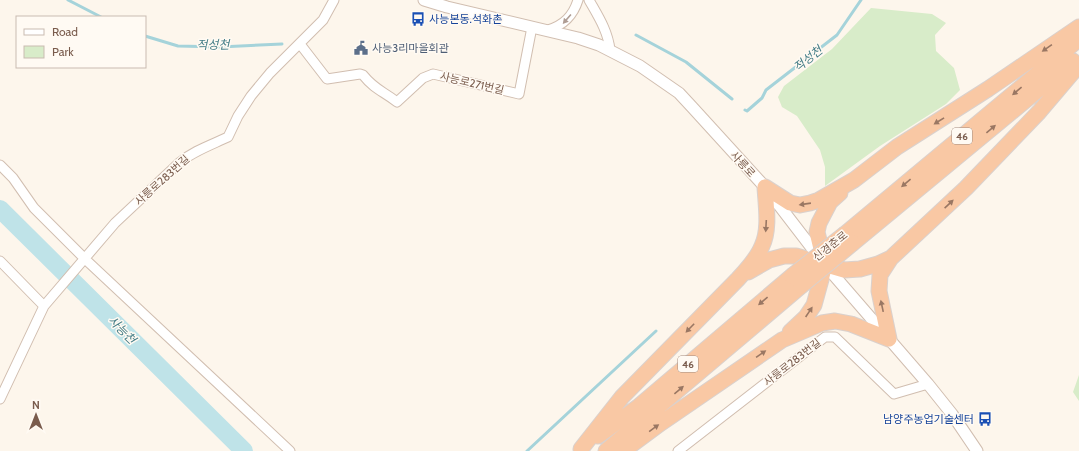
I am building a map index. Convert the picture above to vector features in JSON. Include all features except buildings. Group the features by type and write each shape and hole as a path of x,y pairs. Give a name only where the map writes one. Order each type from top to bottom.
{"highway":[{"path":"623,451 661,423 782,340 806,317 814,305 825,265 817,232 819,223 830,202 854,180 897,147 988,89 1079,27"},
{"name":"신경춘로","path":"849,238 1079,39"},
{"name":"신경춘로","path":"580,450 797,281 1079,56"},
{"path":"889,338 879,291 880,275 891,258 966,188 1039,112 1079,65"},
{"path":"765,187 790,203 800,205 819,200 854,180"},
{"path":"580,450 622,397 738,279 756,258 762,246 765,235 765,187"},
{"path":"738,279 769,260 784,256 796,256 844,270 860,269 878,264 891,258"},
{"name":"신경춘로","path":"606,451 797,281"},
{"path":"782,340 822,323 835,321 851,324 889,338"}],"street":[{"name":"사릉로283번길","path":"0,398 44,306 115,223 179,164 199,150 228,137 238,116 251,96 270,73 322,20 334,0"},
{"name":"사릉로","path":"424,0 599,44 640,66 679,93 765,187 825,265 928,384 952,414 977,451"},
{"path":"548,30 565,22 578,0"},
{"path":"589,0 605,29 610,50"},
{"name":"사능로271번길","path":"300,44 327,79 360,74 363,75 376,89 387,94 397,102 423,78 433,74 518,94 532,27"},
{"path":"0,165 13,178 34,208 85,259 290,451"},
{"path":"0,261 44,306"},
{"name":"사릉로283번길","path":"678,451 825,337 836,337 894,394 928,384"}],"green space":[{"path":"871,8 932,14 946,23 935,35 936,51 954,68 960,90 946,104 880,146 825,186 825,167 820,150 797,116 782,107 778,97 784,86 832,49"},
{"path":"1079,375 1079,401 1073,392"}],"waterway":[{"name":"적성천","path":"68,0 99,16"},
{"name":"적성천","path":"745,110 747,111 762,98 766,90 837,35 861,0"},
{"name":"적성천","path":"636,35 686,62 732,99"},
{"name":"적성천","path":"146,36 178,46 220,47 282,44"},
{"name":"사능천","path":"0,209 244,451"},
{"path":"527,451 656,331"}],"place":[{"name":"사능본동.석화촌","path":"418,19"},
{"name":"사능3리마을회관","path":"361,48"},
{"name":"남양주농업기술센터","path":"985,419"}]}
